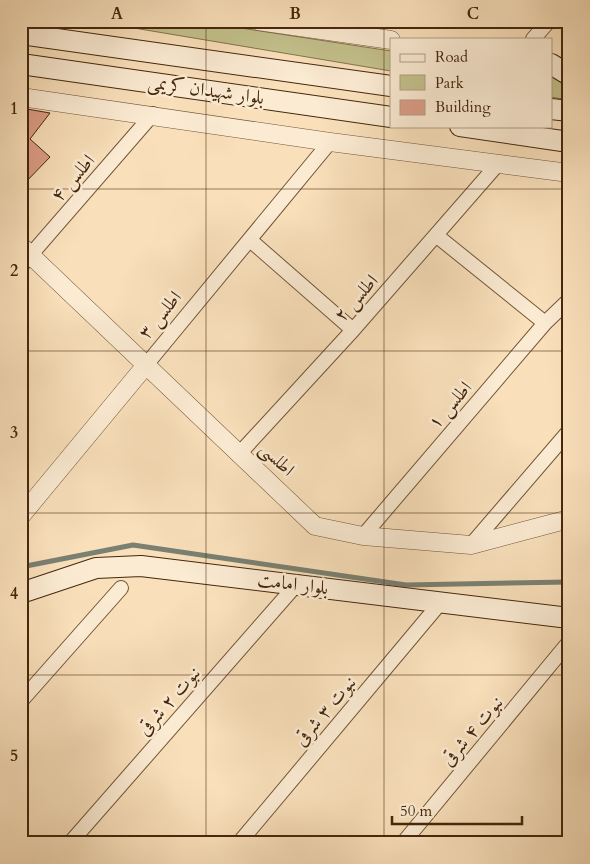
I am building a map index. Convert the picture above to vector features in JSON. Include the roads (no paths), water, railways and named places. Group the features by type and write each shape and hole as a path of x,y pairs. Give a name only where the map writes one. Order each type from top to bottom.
{"main road":[{"name":"بلوار شهیدان کریمی","path":"21,34 390,86"},
{"name":"بلوار شهیدان کریمی","path":"21,64 390,116"},
{"path":"552,65 569,75"},
{"path":"552,108 569,111"},
{"path":"474,128 569,142"},
{"name":"بلوار امامت","path":"21,593 96,568 141,566 569,618"}],"street":[{"path":"258,21 335,26 390,40"},
{"path":"534,38 549,21"},
{"path":"552,64 569,66"},
{"path":"21,97 153,114 330,142 569,173"},
{"name":"اطلس ۴","path":"24,256 153,114"},
{"name":"اطلس ۳","path":"21,516 330,142"},
{"name":"اطلس ۲","path":"240,453 437,236 497,164"},
{"path":"437,236 545,323"},
{"path":"250,240 353,330"},
{"name":"اطلسی","path":"24,256 146,365 315,526 363,536 471,545 569,519"},
{"name":"اطلس ۱","path":"363,536 545,323 569,300"},
{"path":"471,545 569,431"},
{"name":"نبوت ۲ شرقی","path":"70,843 296,585"},
{"path":"21,701 121,588"},
{"name":"نبوت ۳ شرقی","path":"239,843 441,602"},
{"name":"نبوت ۴ شرقی","path":"403,843 569,642"}],"waterway":[{"path":"21,567 133,545 406,585 569,582"}]}
